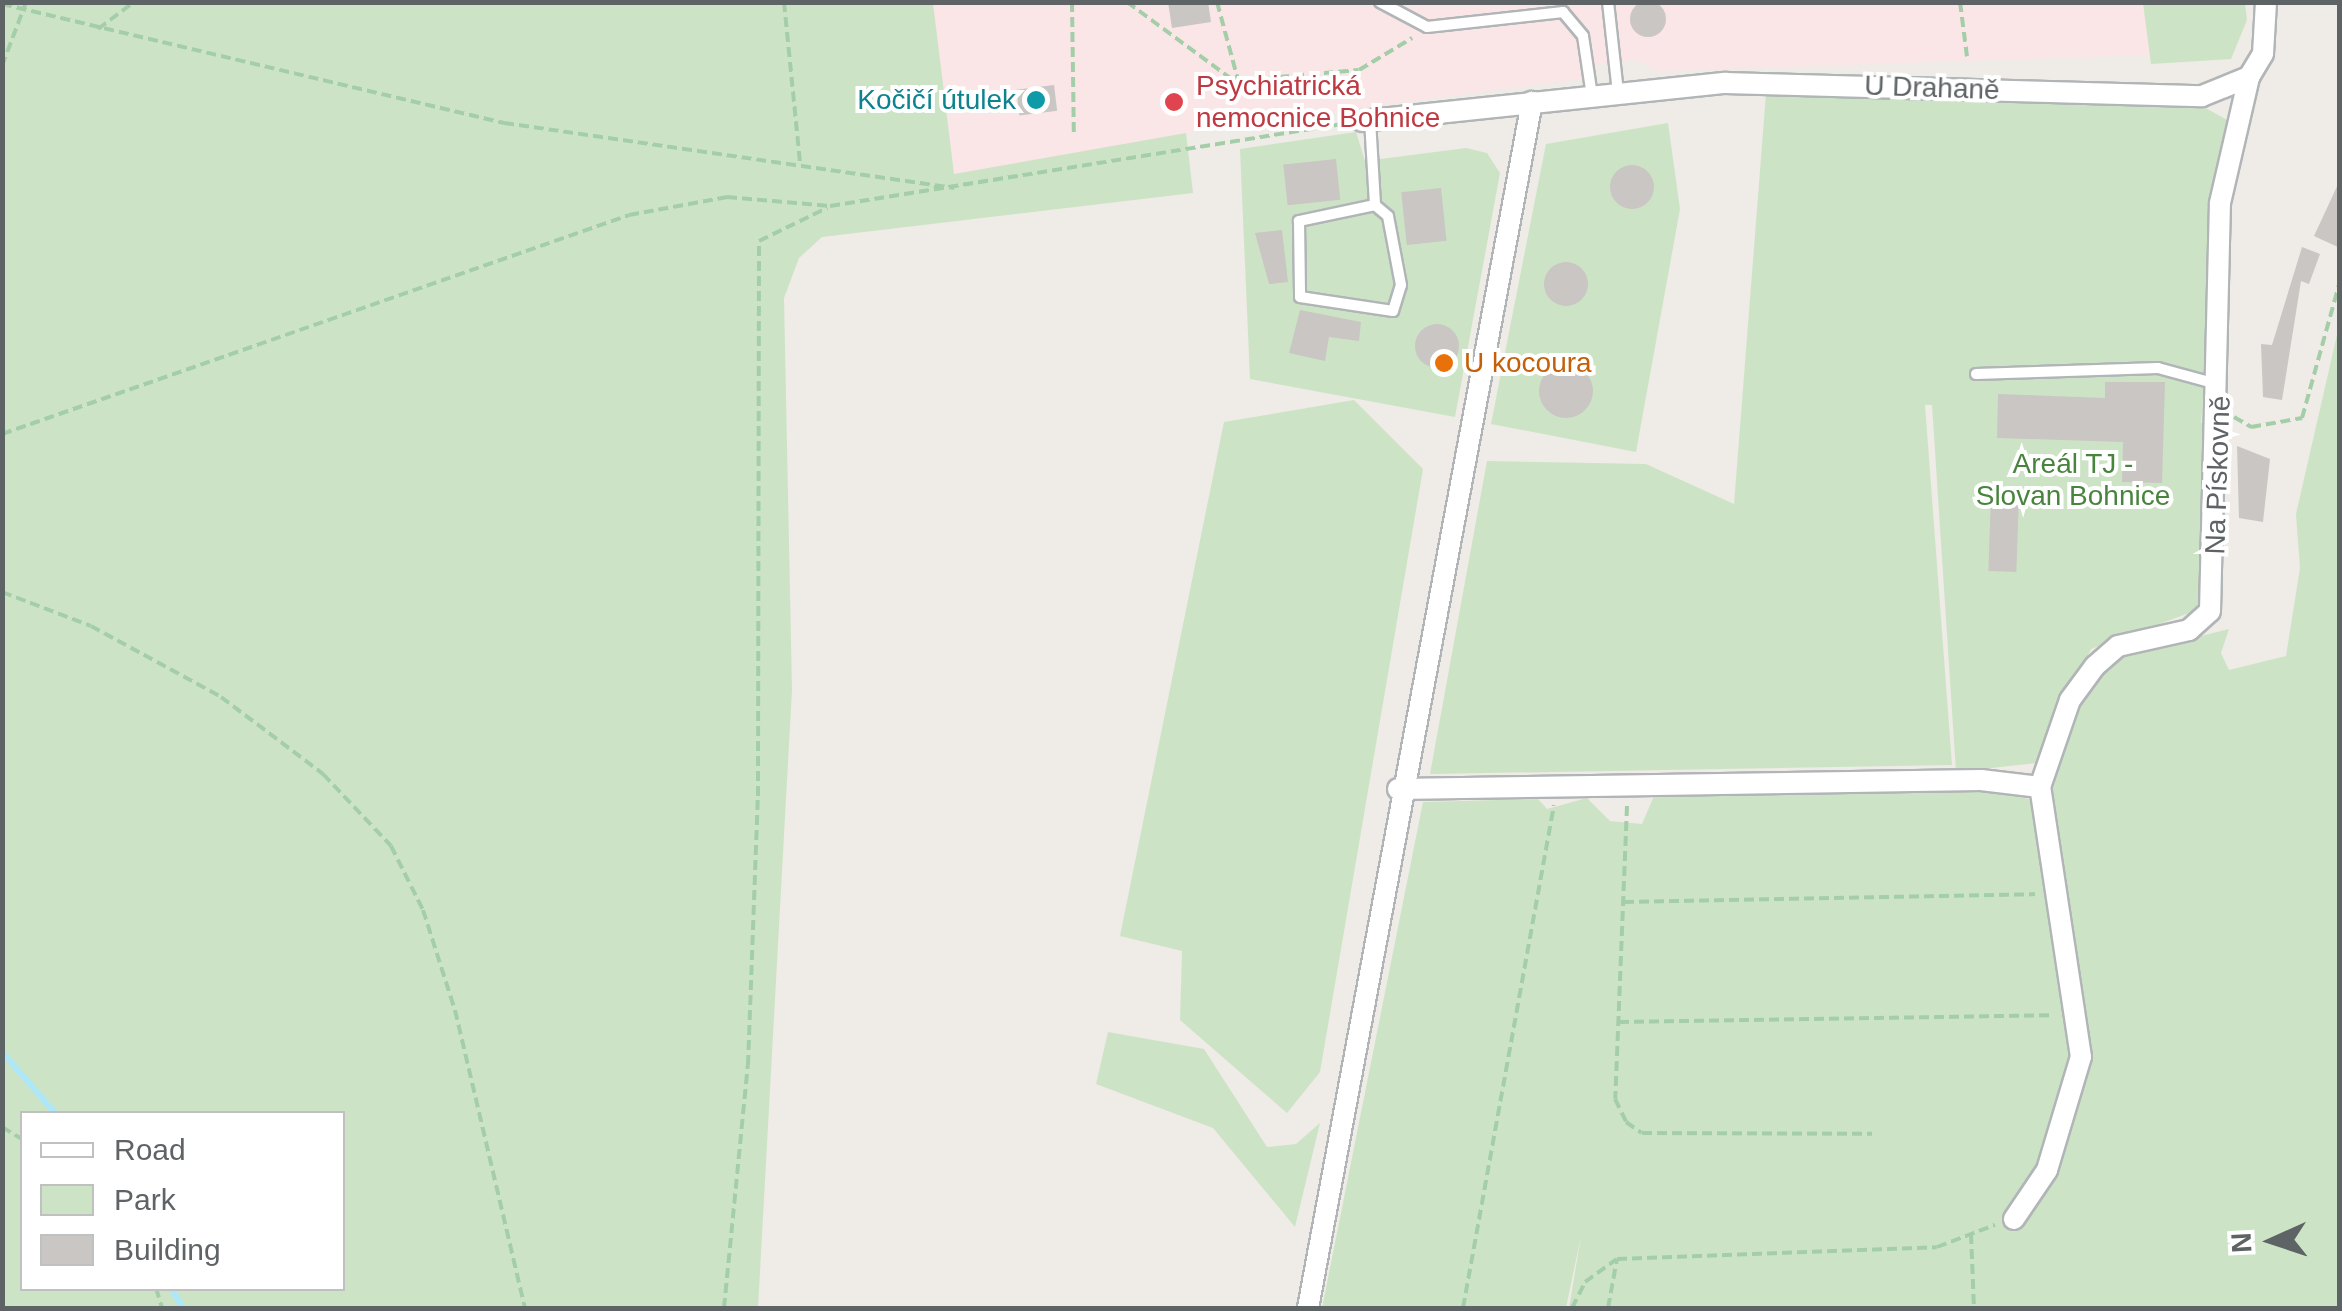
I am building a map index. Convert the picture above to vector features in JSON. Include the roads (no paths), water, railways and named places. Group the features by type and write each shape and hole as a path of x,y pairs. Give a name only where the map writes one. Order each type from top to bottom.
{"street":[{"path":"2249,77 2264,54 2266,2"},
{"name":"U Drahaně","path":"1366,121 1725,83 2202,96 2249,77"},
{"name":"Na Pískovně","path":"2040,787 2070,700 2096,666 2118,646 2189,630 2210,611 2221,398 2220,203 2249,77"},
{"path":"1308,1308 1398,789 1532,102"},
{"path":"1398,789 1628,792 1981,780 2040,787 2059,892 2081,1057 2076,1093 2047,1170 2014,1218"}],"lane":[{"path":"1380,2 1422,25 1563,12 1584,36 1592,96"},
{"path":"1608,2 1618,93"},
{"path":"1366,121 1375,205 1388,216 1395,250 1394,311 1300,296 1299,220 1375,205"},
{"path":"1976,374 2158,368 2221,398"}],"waterway":[{"path":"2,1052 53,1111"},
{"path":"173,1291 183,1308"}],"place":[{"name":"Kočičí útulek","path":"1036,100"},
{"name":"Psychiatrická nemocnice Bohnice","path":"1174,102"},
{"name":"U kocoura","path":"1444,363"}],"park label":[{"name":"Areál TJ - Slovan Bohnice","path":"2073,480"}]}
